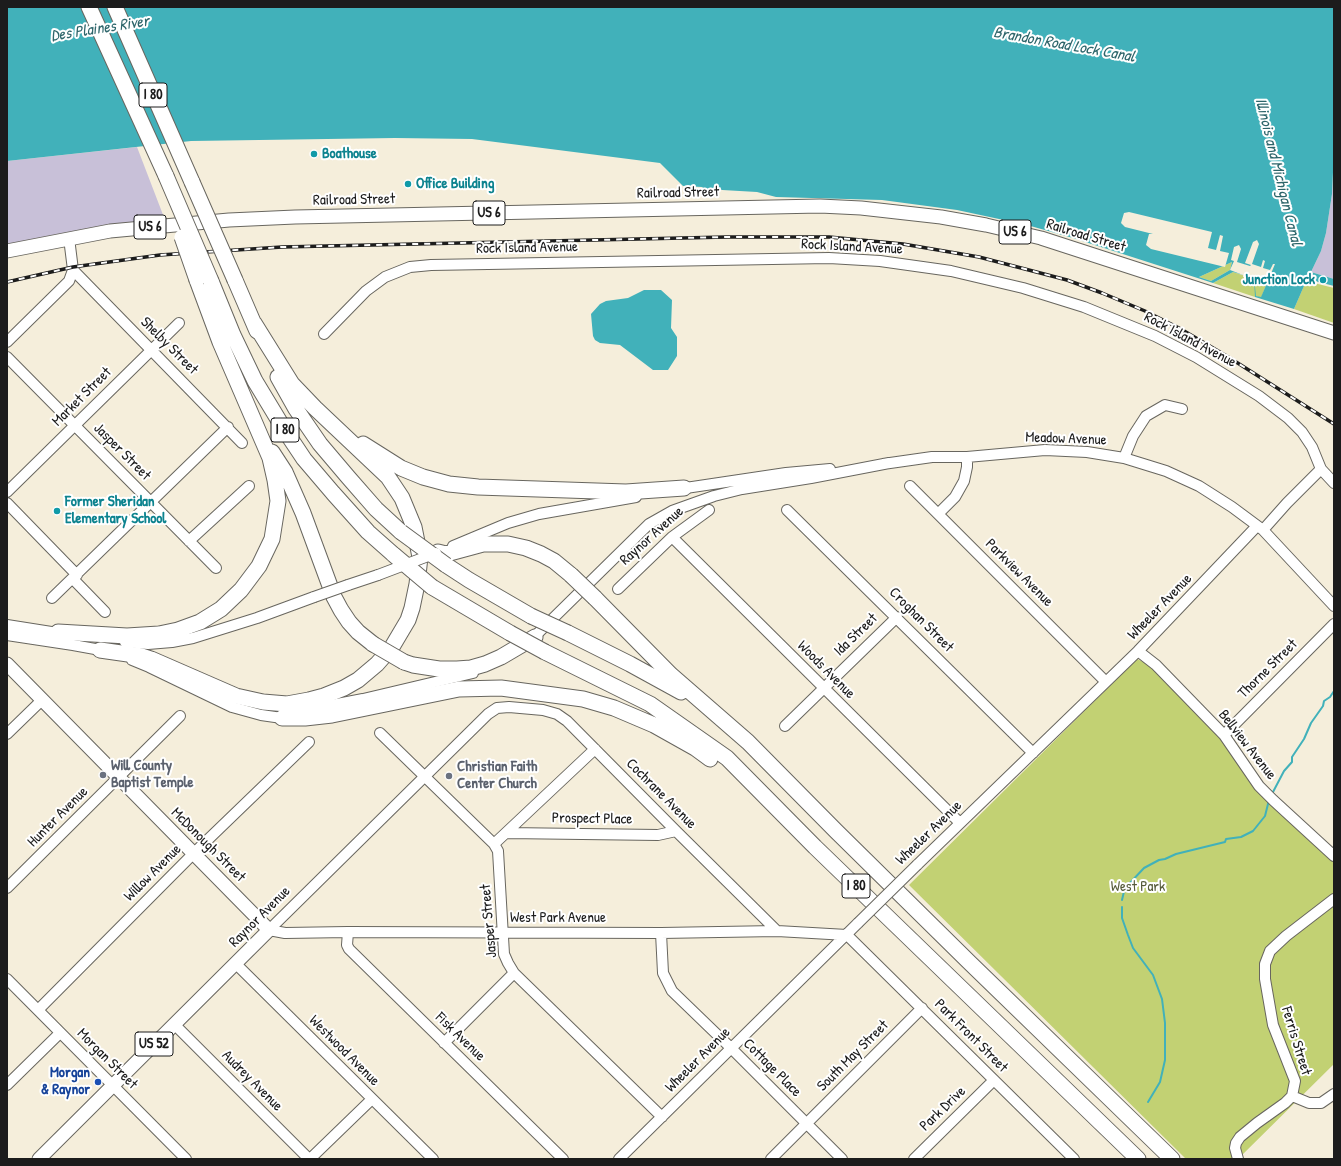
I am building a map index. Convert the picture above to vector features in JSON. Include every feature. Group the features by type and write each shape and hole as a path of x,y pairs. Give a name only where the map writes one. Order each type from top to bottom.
{"highway":[{"name":"I 80","path":"89,7 166,176 170,203 204,281 233,335 255,381 304,459 368,532 394,556 432,587 545,652 650,704 727,758 815,847 1138,1159"},
{"name":"I 80","path":"115,7 276,374 296,409 320,444 376,509 401,532 469,580 531,616 630,664 705,705 748,742 948,941 1172,1159"},
{"path":"58,632 127,636 158,634 178,630 200,622 221,609 241,590 259,566 272,539 278,501 270,458 220,342 204,281"},
{"path":"100,650 142,656 151,659 236,696 263,702 286,704 324,696 344,688 367,673 382,658 400,635 412,608 417,584 420,557 414,526 402,498 388,478 292,384 254,322"},
{"path":"315,408 370,449 401,468 423,477 449,484 478,487 626,492 684,488"},
{"path":"263,440 285,472 303,513 334,597 341,610 358,632 373,644 404,662 413,665 439,669 457,669 471,668 485,664 501,657 535,637"},
{"path":"438,552 446,554 483,544 508,544 526,548 554,561 595,598 671,675 705,705"},
{"path":"282,718 305,718 332,715 460,689 501,688 583,699 614,708 654,725 695,748 734,776 815,847"}],"main road":[{"name":"Railroad Street","path":"7,251 110,231 229,220 295,217 820,206 861,208 941,217 986,225 1042,238 1334,333"},
{"name":"McDonough Street","path":"7,664 269,930"},
{"name":"Raynor Avenue","path":"39,1159 269,930"}],"street":[{"path":"7,342 69,281 74,270 69,238"},
{"name":"Rock Island Avenue","path":"324,334 366,291 385,277 410,267 439,265 829,258 880,261 951,271 1023,288 1084,307 1155,336 1196,357 1259,396 1288,418 1302,432 1312,447 1321,469 1334,483"},
{"name":"Shelby Street","path":"74,270 242,443"},
{"name":"Market Street","path":"7,492 179,323"},
{"name":"Jasper Street","path":"7,357 216,568"},
{"path":"1124,458 1133,436 1146,416 1166,405 1182,409"},
{"path":"52,598 228,427"},
{"name":"Meadow Avenue","path":"889,463 932,457 1045,450 1087,452 1124,458 1166,471 1199,486 1232,507 1260,528 1334,606"},
{"path":"938,514 955,497 964,481 967,467 967,456"},
{"path":"7,626 58,632 76,637 105,641 148,644 172,642 214,633 378,575 508,523 539,514 684,488 786,473 889,463"},
{"path":"10,635 100,650 149,666 232,707 261,715 282,718 485,669 517,651 535,637 649,524 672,511 742,488 811,478 889,463"},
{"name":"Wheeler Avenue","path":"619,1159 917,865 1138,652 1260,528 1321,469"},
{"path":"189,541 249,486"},
{"name":"Parkview Avenue","path":"910,486 1106,682"},
{"path":"7,503 105,612"},
{"name":"Raynor Avenue","path":"618,589 672,537 709,510"},
{"name":"Croghan Street","path":"787,510 1033,753"},
{"name":"Woods Avenue","path":"672,537 960,823"},
{"name":"Ida Street","path":"785,726 897,617"},
{"name":"Thorne Street","path":"1224,735 1334,624"},
{"name":"Bellview Avenue","path":"1138,652 1156,665 1224,735 1259,786 1334,856"},
{"path":"7,734 42,700"},
{"name":"Raynor Avenue","path":"269,930 488,714 497,708 509,707"},
{"name":"Cochrane Avenue","path":"509,707 543,710 556,714 567,721 676,832 777,931"},
{"name":"Hunter Avenue","path":"7,888 180,716"},
{"path":"380,733 494,844 595,749"},
{"name":"Willow Avenue","path":"38,1010 194,853 309,742"},
{"name":"Prospect Place","path":"507,833 658,835 676,832"},
{"name":"Jasper Street","path":"494,844 498,851 504,933 504,954 514,973 662,1117"},
{"name":"Ferris Street","path":"1238,1159 1235,1148 1240,1137 1292,1096 1295,1081 1273,1025 1264,980 1265,964 1270,951 1286,936 1334,899"},
{"name":"West Park Avenue","path":"269,930 285,933 661,933 777,931 847,935"},
{"name":"Fisk Avenue","path":"348,932 347,945 349,949 563,1159"},
{"name":"Cottage Place","path":"661,933 663,973 672,991 842,1159"},
{"name":"Park Front Street","path":"847,935 1074,1159"},
{"name":"Westwood Avenue","path":"235,963 433,1159"},
{"path":"444,1043 514,973"},
{"name":"Morgan Street","path":"7,979 113,1086 180,1157"},
{"name":"South May Street","path":"770,1159 807,1124 922,1008"},
{"name":"Audrey Avenue","path":"174,1024 310,1159"},
{"path":"7,1085 60,1033"},
{"name":"Park Drive","path":"914,1159 994,1080"},
{"path":"1292,1096 1309,1103 1321,1103 1334,1094"},
{"path":"310,1159 372,1099"}],"shaded area":[{"path":"137,147 165,220 7,247 7,161"},
{"path":"1334,151 1334,279 1311,272 1321,251 1326,233 1332,194"}],"green space":[{"path":"1232,262 1230,270 1211,281 1199,277"},
{"path":"1233,272 1267,283 1261,298 1255,294 1255,297 1213,283"},
{"path":"1306,281 1334,288 1334,323 1294,309"},
{"name":"West Park","path":"1137,659 1150,665 1218,734 1231,753 1334,859 1334,1064 1238,1159 1186,1159 909,885"}],"water":[{"path":"7,7 1334,7 1334,151 1332,194 1326,233 1321,251 1311,272 1334,279 1334,286 1307,279 1294,309 1255,297 1254,278 1233,272 1213,283 1073,238 1027,225 957,210 882,200 776,197 757,192 705,189 702,187 683,186 660,163 472,139 395,138 191,141 7,161","holes":["1232,262 1230,270 1211,281 1199,277","1254,278 1267,283 1261,297 1256,296"]},
{"path":"644,290 661,290 672,300 671,328 677,337 677,356 668,370 653,370 620,345 600,343 595,340 593,336 591,314 600,304 606,301 628,298"}],"pier":[{"path":"1129,212 1212,232 1208,248 1216,250 1220,235 1223,236 1220,251 1229,253 1225,267 1151,249 1146,245 1149,234 1153,234 1125,227 1121,223 1124,213"},
{"path":"1257,240 1259,244 1252,264 1261,267 1263,260 1265,261 1263,268 1270,270 1273,264 1275,264 1267,283 1249,277 1248,279 1243,277 1243,275 1230,270 1234,261 1231,260 1234,247 1239,245 1241,249 1237,262 1250,266 1251,265 1245,263 1253,242"}],"waterway":[{"path":"1273,792 1284,771 1292,762 1292,757 1304,739 1311,723 1323,706 1324,701 1330,697 1334,691"},
{"path":"1122,900 1125,887 1144,868 1159,860 1176,854 1225,842 1226,839 1241,837 1253,831 1265,816 1269,800"},
{"path":"1122,907 1122,918 1133,948 1153,975 1162,999 1165,1023 1165,1060 1160,1082 1148,1102"}],"railway":[{"path":"7,282 73,267 160,255 282,247 727,237 829,237 903,244 979,257 1067,280 1102,293 1145,311 1179,328 1225,355 1334,424"}],"place":[{"name":"Boathouse","path":"314,154"},
{"name":"Office Building","path":"408,184"},
{"name":"Junction Lock","path":"1323,280"},
{"name":"Former Sheridan Elementary School","path":"57,511"},
{"name":"Will County Baptist Temple","path":"103,775"},
{"name":"Christian Faith Center Church","path":"449,776"},
{"name":"Morgan & Raynor","path":"98,1082"}],"water label":[{"name":"Des Plaines River","path":"100,29"},
{"name":"Brandon Road Lock Canal","path":"1064,45"},
{"name":"Illinois and Michigan Canal","path":"1278,172"}]}
